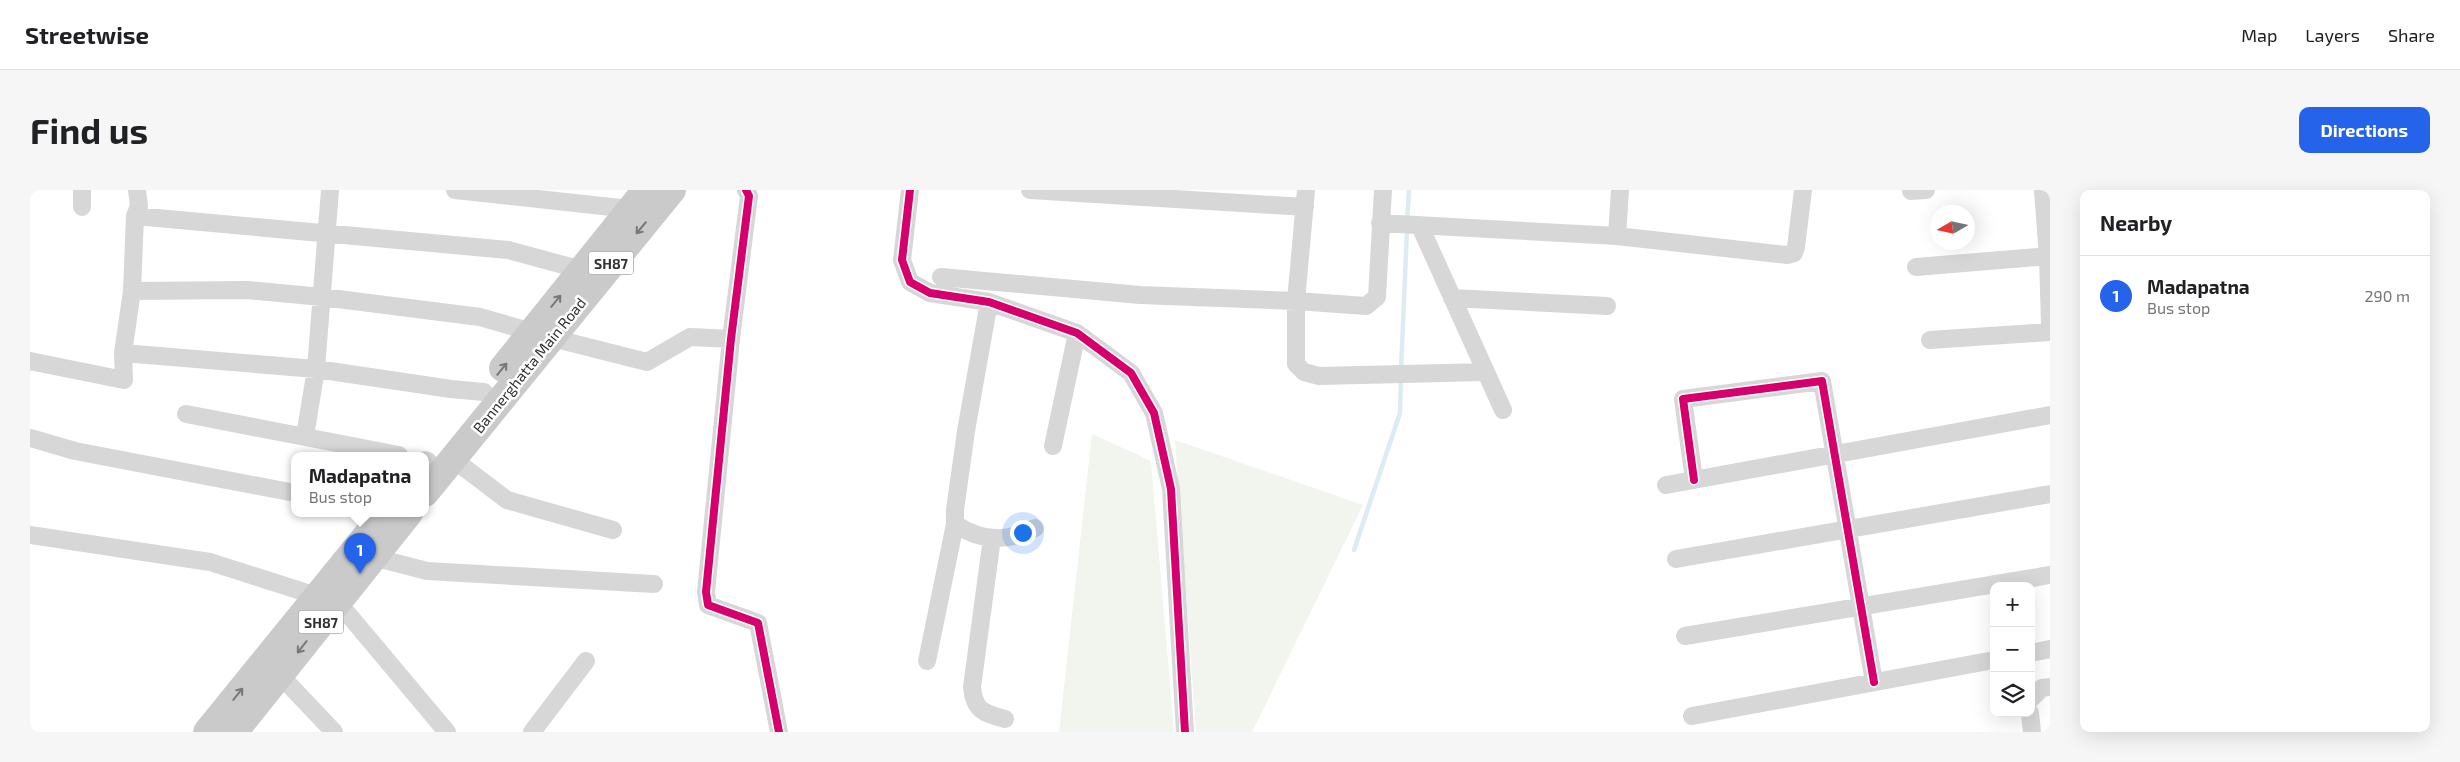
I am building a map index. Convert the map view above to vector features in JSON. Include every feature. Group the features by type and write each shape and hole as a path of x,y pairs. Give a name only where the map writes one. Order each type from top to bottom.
{"main road":[{"name":"Bannerghatta Main Road","path":"429,477 433,461 542,335 672,190"},
{"path":"433,461 484,392 542,335 582,270 638,199"},
{"path":"207,732 327,598 382,517"},
{"name":"SH87","path":"234,732 280,675 327,598 373,558 406,517"}],"street":[{"path":"30,361 124,380 123,353 132,291 135,216 139,206 137,190"},
{"path":"305,436 316,369 330,190"},
{"path":"455,190 638,199"},
{"path":"746,190 749,196 731,339 706,592 708,605 758,623 779,732"},
{"path":"910,190 902,260 910,282 930,293 990,302 1077,333 1131,373 1154,413 1171,489 1185,732"},
{"path":"1030,190 1306,198 1296,301 1296,364 1304,372 1319,376 1486,372"},
{"path":"941,276 1140,295 1296,301 1366,306 1377,297 1380,223 1384,190"},
{"path":"1617,236 1620,190"},
{"path":"1380,223 1617,236 1788,255 1794,253 1796,247 1803,190"},
{"path":"2043,190 2049,257 2050,324"},
{"path":"135,216 508,250 582,270"},
{"path":"1420,226 1503,410"},
{"path":"1916,266 2049,257"},
{"path":"132,291 247,290 322,297 480,317 647,362 690,337 731,339"},
{"path":"1452,298 1607,306"},
{"path":"927,661 955,524 954,510 966,431 990,302"},
{"path":"1930,340 2050,332"},
{"path":"1053,446 1077,333"},
{"path":"123,353 316,369 451,389 484,392"},
{"path":"1694,480 1683,399 1822,381 1874,682"},
{"path":"186,414 384,452"},
{"path":"1666,485 2050,415"},
{"path":"30,438 75,451 291,492"},
{"path":"433,461 507,500 613,530"},
{"path":"1676,560 2050,494"},
{"path":"955,524 967,532 992,538 1015,538 1035,528"},
{"path":"30,535 210,562 327,598 446,732"},
{"path":"992,538 972,687 977,706 983,713 1005,719"},
{"path":"373,558 427,571 654,584"},
{"path":"1685,636 2050,575"},
{"path":"2035,652 2050,649"},
{"path":"532,732 586,661"},
{"path":"1692,716 1990,661"},
{"path":"280,675 334,732"},
{"path":"2035,695 2042,688 2050,687"},
{"path":"2030,717 2032,732"}],"shaded area":[{"path":"1092,434 1151,461 1174,732 1059,732"},
{"path":"1175,440 1363,505 1252,732 1196,732"}],"waterway":[{"path":"1407,221 1409,190"},
{"path":"1401,371 1407,229"},
{"path":"1354,550 1400,413 1401,379"}],"cycle path":[{"path":"746,190 749,196 731,339 706,592 708,605 758,623 779,732"},
{"path":"910,190 902,260 910,282 930,293 989,302 1077,333 1131,373 1154,413 1171,489 1185,732"},
{"path":"1694,480 1683,399 1822,381 1874,682"}],"place":[{"name":"Madapatna","path":"360,574"}]}
